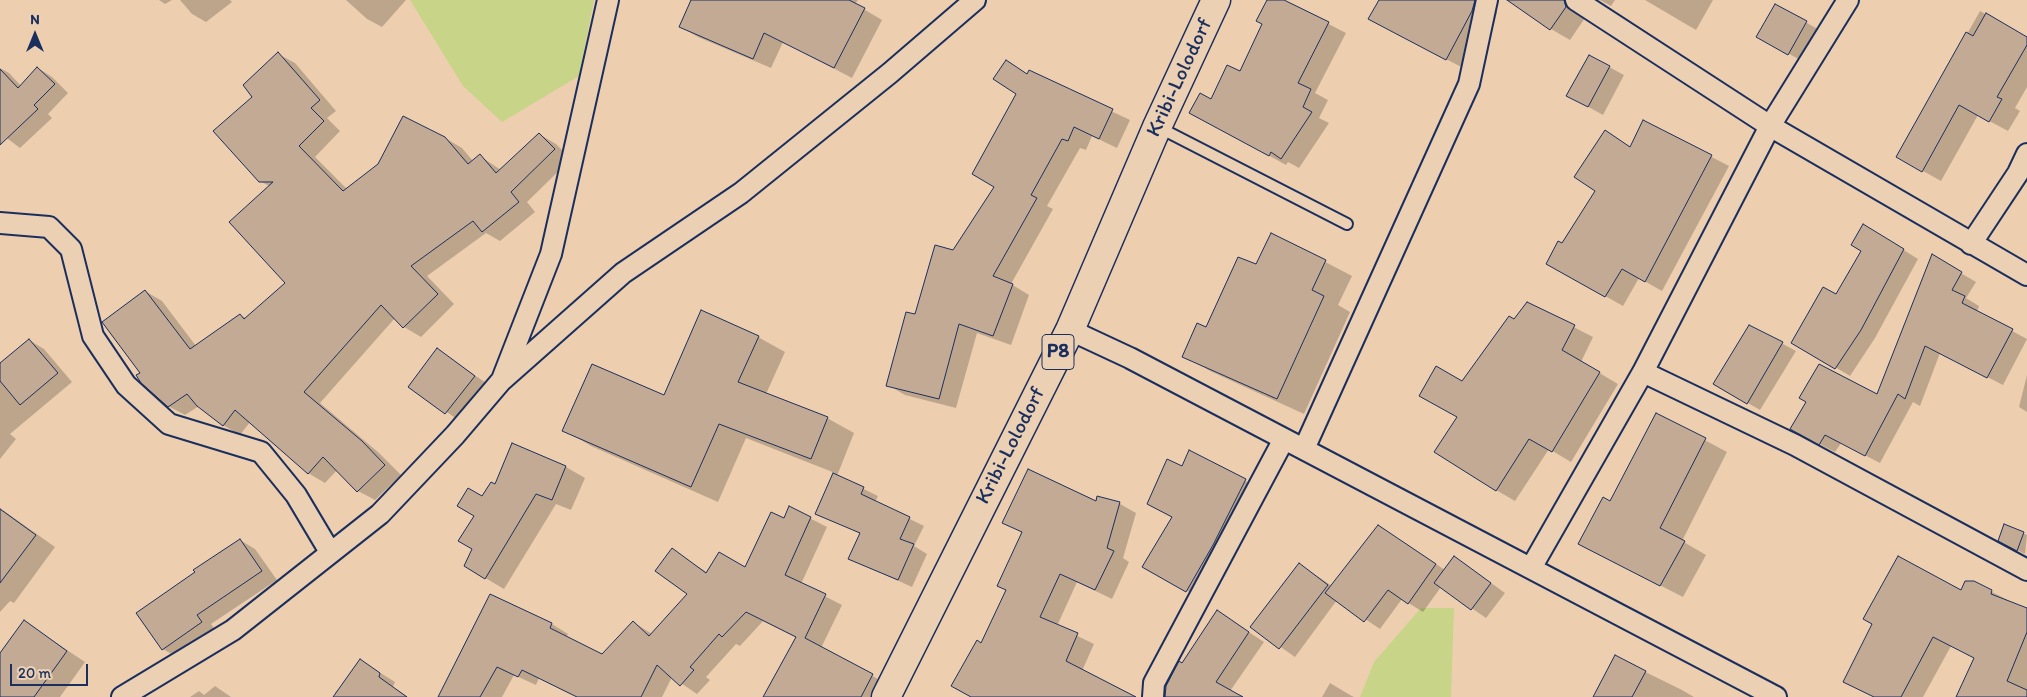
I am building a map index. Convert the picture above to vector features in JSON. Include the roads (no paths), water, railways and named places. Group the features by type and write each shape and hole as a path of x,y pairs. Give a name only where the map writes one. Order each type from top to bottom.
{"main road":[{"name":"Kribi-Lolodorf","path":"886,697 1070,330 1157,127 1216,0"}],"street":[{"path":"501,381 551,254 608,0"},
{"path":"122,697 233,630 380,514 455,435 501,381 623,273 741,193 890,73 974,0"},
{"path":"1304,449 1469,84 1487,0"},
{"path":"1576,0 1770,126 2027,275"},
{"path":"1532,568 1643,372 1770,126 1848,0"},
{"path":"1971,244 2018,173 2027,154"},
{"path":"0,223 49,228 71,249 93,336 126,385 169,424 261,452 296,495 330,552"},
{"path":"1070,330 1130,358 1776,697"},
{"path":"1643,372 1795,445 2027,570"},
{"path":"1153,697 1154,682 1284,439"}],"lane":[{"path":"1157,127 1347,224"}]}
